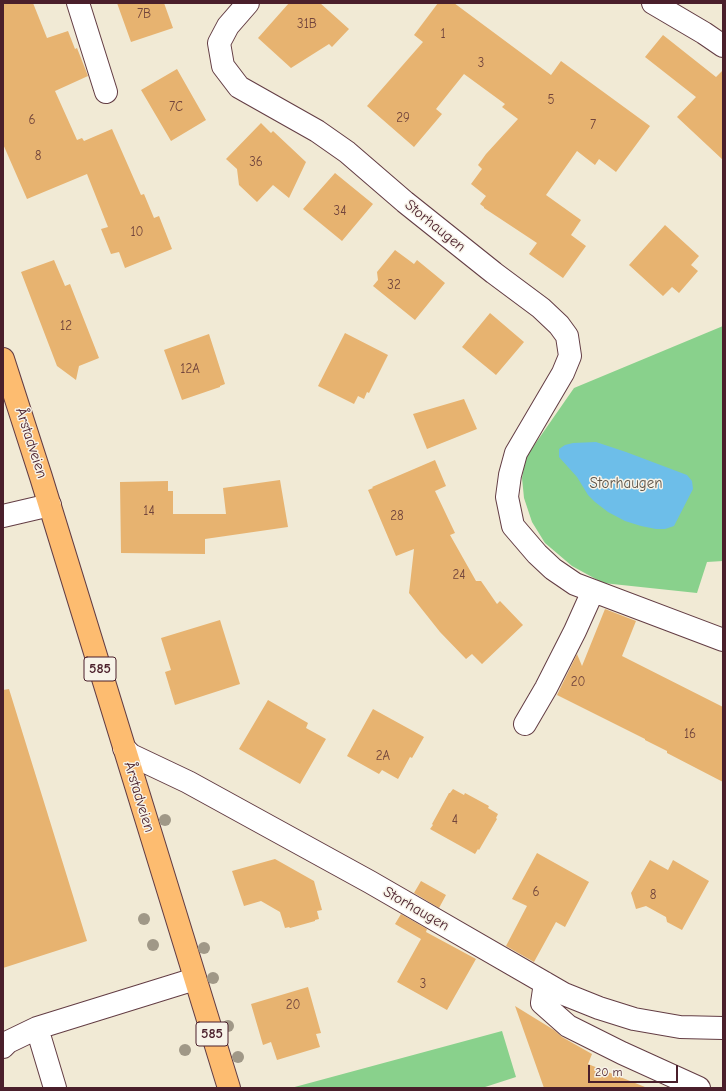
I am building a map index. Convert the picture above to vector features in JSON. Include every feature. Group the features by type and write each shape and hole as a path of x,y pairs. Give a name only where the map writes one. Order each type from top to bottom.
{"main road":[{"name":"Årstadveien","path":"3,359 50,505 229,1088"}],"street":[{"path":"78,3 106,92"},
{"name":"Storhaugen","path":"248,3 228,26 219,43 223,66 239,87 317,131 347,152 405,202 494,273 541,308 559,325 567,336 570,356 564,373 516,453 510,475 507,497 513,526 537,554 558,573 575,584 723,640"},
{"path":"653,3 723,46"},
{"path":"3,516 50,505"},
{"path":"525,724 575,631 593,592"},
{"name":"Storhaugen","path":"124,748 131,755 188,782 370,882 564,994 634,1019 680,1027 723,1028"},
{"path":"3,1047 8,1042 37,1028 195,979"},
{"path":"545,983 542,1003 568,1026 622,1053 699,1088"},
{"path":"37,1028 55,1088"}],"green space":[{"name":"Storhaugen","path":"723,326 723,561 707,562 697,593 603,583 572,566 545,543 532,522 524,498 522,478 526,457 574,388"},
{"path":"502,1031 516,1077 482,1088 291,1088"}],"water":[{"path":"596,442 687,475 692,481 693,489 674,526 665,529 656,529 625,521 608,512 588,495 577,477 559,457 559,449 565,445 573,443"}],"building":[{"path":"3,3 33,3 47,38 68,31 75,49 77,48 88,76 55,91 77,140 82,138 84,141 112,129 141,195 144,194 154,218 159,216 172,249 125,268 119,252 111,254 101,229 108,227 87,174 27,199 3,144"},
{"path":"117,3 164,3 173,28 131,42"},
{"path":"289,3 320,3 349,29 332,47 329,44 291,68 258,38"},
{"path":"438,3 454,3 551,75 561,61 650,126 616,172 599,159 595,165 577,151 546,195 581,220 571,235 586,246 563,278 529,254 537,243 480,204 486,196 471,184 482,169 478,165 518,119 502,107 505,104 464,74 436,109 442,114 414,147 367,106 423,42 414,35"},
{"path":"663,35 716,77 723,70 723,160 677,117 696,97 645,57"},
{"path":"177,69 206,120 171,141 141,90"},
{"path":"261,123 271,133 273,131 306,162 289,198 273,185 257,202 239,185 237,169 226,159"},
{"path":"335,173 373,204 342,241 303,209"},
{"path":"665,225 699,256 691,265 698,271 679,293 672,287 663,296 629,265"},
{"path":"395,250 414,264 417,260 445,283 415,320 373,286 378,280 377,272"},
{"path":"54,260 65,286 70,284 99,358 79,366 76,380 57,366 21,272"},
{"path":"490,313 524,342 496,375 462,347"},
{"path":"345,333 388,355 369,393 367,392 364,399 358,396 354,404 318,386"},
{"path":"209,334 225,384 182,400 164,350"},
{"path":"464,399 477,429 427,449 413,414"},
{"path":"435,460 446,486 435,491 455,533 450,535 476,581 481,581 497,604 500,601 523,625 482,664 472,654 466,659 440,632 409,593 414,549 396,556 368,490"},
{"path":"280,480 288,527 205,539 205,554 121,553 120,482 168,481 168,491 173,491 173,514 226,514 223,488"},
{"path":"605,609 636,621 622,656 723,707 723,782 667,753 667,751 645,739 557,695 577,654 582,666"},
{"path":"220,620 240,684 175,705 165,672 171,670 161,638"},
{"path":"9,689 87,941 3,968 3,690"},
{"path":"268,700 308,723 306,728 326,739 300,784 239,749"},
{"path":"373,709 424,737 412,758 410,757 398,779 382,770 379,774 347,756"},
{"path":"453,789 464,795 465,793 489,806 488,808 498,814 497,819 479,850 478,849 475,854 430,829 449,793"},
{"path":"537,853 589,882 565,927 556,922 534,962 506,946 527,906 512,899"},
{"path":"275,859 314,881 322,910 317,911 319,919 290,928 285,928 280,912 261,901 244,906 232,871"},
{"path":"650,860 668,870 673,860 709,881 682,930 667,922 666,917 646,906 636,909 631,893"},
{"path":"421,881 446,895 439,908 414,893"},
{"path":"401,914 427,929 426,932 476,959 447,1010 397,982 421,939 395,924"},
{"path":"308,987 321,1033 316,1034 320,1047 277,1060 271,1042 263,1045 251,1004"},
{"path":"515,1006 554,1030 562,1037 592,1054 588,1064 645,1088 544,1088"}]}
